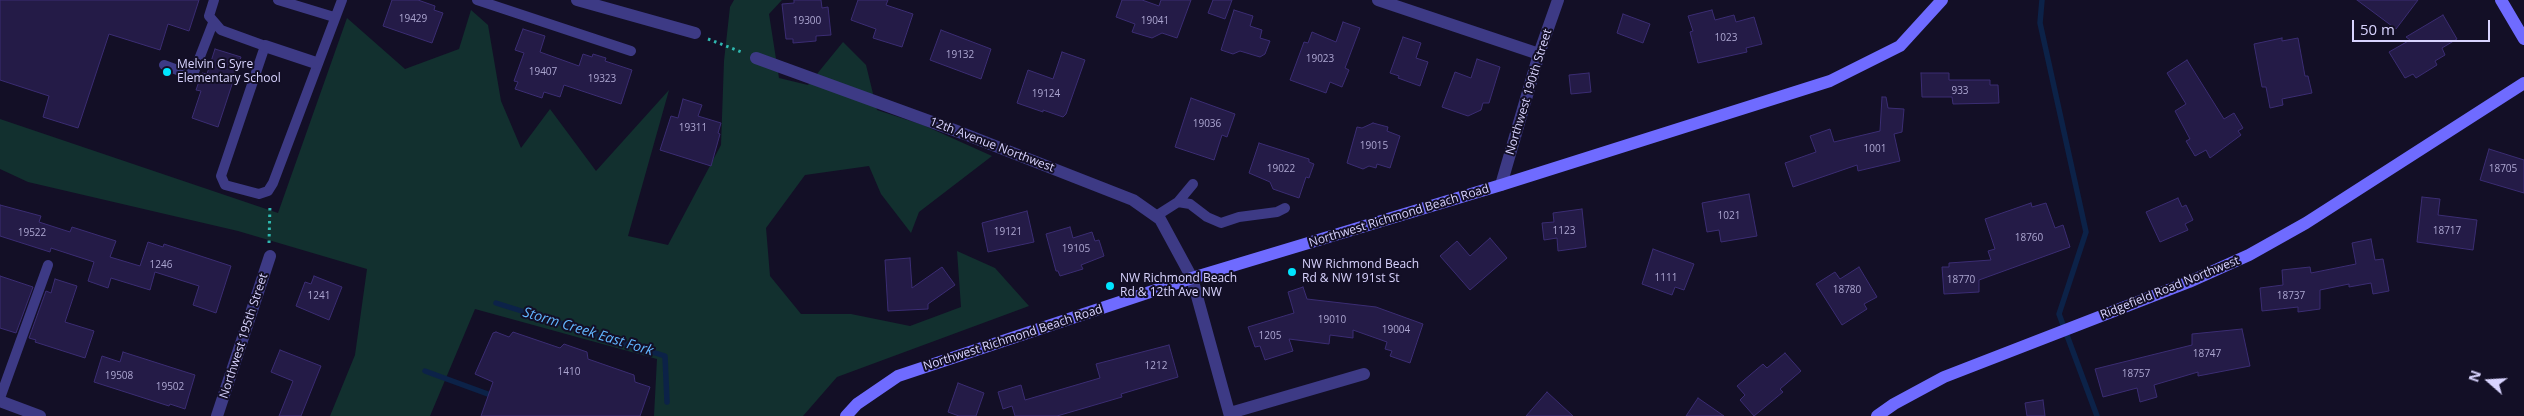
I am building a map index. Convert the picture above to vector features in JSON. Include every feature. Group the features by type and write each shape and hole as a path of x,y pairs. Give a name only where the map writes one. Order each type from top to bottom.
{"main road":[{"name":"Northwest Richmond Beach Road","path":"846,416 857,404 898,376 1192,278 1501,185 1830,81 1900,46 1942,0"},
{"path":"2501,0 2524,39"},
{"name":"Ridgefield Road Northwest","path":"1877,416 1894,404 1944,377 2189,282 2249,255 2306,223 2524,84"}],"street":[{"path":"577,0 696,34"},
{"path":"1378,0 1539,54"},
{"name":"Northwest 190th Street","path":"1501,185 1539,54 1558,0"},
{"path":"265,46 316,62"},
{"name":"12th Avenue Northwest","path":"756,58 962,133 1133,200 1160,219 1192,278 1230,414"},
{"name":"Northwest 195th Street","path":"217,416 270,256"},
{"path":"1230,414 1364,374"},
{"path":"0,399 40,416"}],"lane":[{"path":"214,0 210,16 221,30 265,46 220,176 225,186 260,194 268,191 273,183 316,62 342,0"},
{"path":"278,0 334,17"},
{"path":"477,0 631,51"},
{"path":"164,65 191,75 194,72 214,22"},
{"path":"1156,216 1178,202 1193,184"},
{"path":"1178,202 1190,204 1207,216 1222,223 1239,217 1277,212 1285,208"},
{"path":"0,399 48,264"}],"path":[{"path":"696,34 756,58"},
{"path":"268,191 271,210 268,236 270,256"}],"green space":[{"path":"734,0 782,0 769,14 779,78 808,85 843,42 866,65 877,110 923,125 992,156 919,212 911,233 881,194 869,166 805,175 766,228 770,276 801,314 851,314 910,326 961,307 957,251 995,268 1029,306 837,377 803,416 654,416 657,359 475,309 430,416 330,416 355,355 367,269 238,231 28,182 0,169 0,119 278,213 347,18 405,69 459,49 471,10 488,25 501,101 521,148 550,109 596,171 669,90 628,236 668,245 721,145 724,61 730,7"}],"building":[{"path":"0,0 199,0 189,31 168,24 160,50 109,34 78,128 43,117 49,96 0,80"},
{"path":"392,0 418,0 435,6 434,10 443,13 432,43 383,26"},
{"path":"794,0 821,0 822,8 828,7 831,35 816,36 816,41 793,43 793,39 786,39 782,4 794,3"},
{"path":"858,0 888,0 886,5 913,14 902,47 873,38 876,29 851,20"},
{"path":"1122,0 1142,0 1159,6 1161,0 1191,0 1177,38 1162,33 1152,38 1132,32 1135,24 1116,17"},
{"path":"1213,0 1232,0 1225,19 1208,13"},
{"path":"2357,0 2418,0 2396,29"},
{"path":"1234,10 1253,16 1250,26 1262,30 1260,38 1270,41 1265,54 1260,57 1240,51 1233,54 1221,50"},
{"path":"1712,10 1715,20 1734,15 1736,22 1754,17 1762,44 1746,48 1747,52 1698,63 1690,32 1693,31 1688,16"},
{"path":"1623,14 1650,24 1643,43 1617,33"},
{"path":"2443,15 2457,39 2442,48 2445,55 2435,61 2437,65 2416,78 2413,74 2405,78 2389,52 2410,40 2406,37"},
{"path":"1343,22 1360,28 1345,68 1349,70 1342,87 1330,82 1326,93 1290,80 1304,42 1308,43 1312,32 1336,42"},
{"path":"523,29 545,36 540,52 579,66 583,54 592,57 593,54 606,58 605,61 632,70 621,104 564,85 560,97 544,92 542,98 515,89 518,82 514,81 524,53 515,50"},
{"path":"941,30 991,49 981,79 930,60"},
{"path":"1403,37 1421,43 1416,58 1428,62 1420,86 1390,73"},
{"path":"2282,38 2282,41 2298,38 2305,76 2308,76 2312,93 2282,99 2283,105 2270,108 2266,87 2262,87 2254,44"},
{"path":"215,49 241,57 218,127 192,118 201,91 196,90 202,73 207,74"},
{"path":"1062,52 1085,60 1066,114 1063,117 1017,103 1028,70 1053,79"},
{"path":"1477,59 1500,67 1489,103 1483,103 1481,110 1468,116 1442,107 1455,72 1471,78"},
{"path":"2187,60 2224,119 2234,113 2243,128 2238,131 2241,135 2210,158 2206,150 2195,156 2186,141 2190,139 2175,111 2186,104 2167,73"},
{"path":"1589,73 1591,92 1571,94 1569,75"},
{"path":"1921,73 1949,73 1949,80 1990,80 1990,85 1998,85 1999,103 1953,104 1952,97 1922,97"},
{"path":"1882,97 1886,97 1888,108 1904,109 1902,132 1894,134 1900,161 1858,171 1857,165 1793,187 1785,163 1816,152 1810,136 1830,129 1834,142 1880,131"},
{"path":"1191,98 1235,114 1227,137 1222,135 1214,160 1175,147"},
{"path":"683,99 702,105 698,116 721,123 718,133 720,134 711,166 660,150 671,116 678,118"},
{"path":"1373,123 1388,127 1387,131 1400,136 1390,168 1377,164 1376,168 1369,166 1363,169 1347,163 1357,127 1362,128"},
{"path":"1259,143 1309,159 1309,162 1314,164 1309,178 1306,177 1299,198 1273,189 1270,182 1249,173"},
{"path":"2489,149 2524,160 2524,193 2480,180"},
{"path":"1749,194 1757,236 1721,242 1719,230 1707,232 1702,203"},
{"path":"2422,197 2440,199 2438,215 2477,220 2473,250 2417,242"},
{"path":"2178,198 2182,207 2186,205 2193,220 2185,224 2188,230 2160,242 2146,212"},
{"path":"2031,203 2032,207 2046,203 2055,228 2063,225 2070,247 1979,280 1979,292 1944,294 1942,267 1949,267 1949,263 1991,260 1988,251 1995,249 1985,219"},
{"path":"0,205 41,216 39,222 70,232 72,227 116,241 110,257 140,266 148,242 163,247 164,244 231,266 216,313 193,305 199,286 155,272 150,290 111,278 108,288 88,281 94,262 51,248 50,252 0,236"},
{"path":"1582,209 1586,247 1558,251 1557,238 1544,240 1542,223 1554,222 1553,213"},
{"path":"1027,211 1034,242 988,252 982,223"},
{"path":"1070,227 1073,238 1092,232 1095,241 1099,240 1104,256 1081,265 1083,269 1060,276 1058,271 1056,271 1046,234"},
{"path":"1490,238 1507,258 1470,290 1440,256 1457,241 1470,256"},
{"path":"2371,239 2375,260 2383,259 2389,291 2373,294 2371,283 2349,287 2349,284 2320,290 2320,309 2298,312 2298,307 2262,311 2260,288 2283,285 2282,270 2310,267 2311,273 2356,264 2352,243"},
{"path":"1653,249 1694,264 1684,290 1675,287 1672,295 1642,284"},
{"path":"910,258 912,288 942,267 955,285 928,304 928,309 888,311 885,260"},
{"path":"1859,267 1877,297 1864,304 1867,309 1842,325 1816,284 1835,272 1840,279"},
{"path":"0,276 33,287 16,333 0,328"},
{"path":"314,276 342,287 329,320 296,306 305,282 311,284"},
{"path":"55,279 77,286 65,322 94,331 85,358 35,342 36,340 29,338 46,291 51,293"},
{"path":"1303,287 1307,299 1376,307 1423,324 1410,363 1390,356 1392,351 1385,349 1387,342 1353,330 1353,338 1330,335 1329,344 1289,339 1293,351 1265,360 1260,346 1255,347 1248,327 1294,313 1288,292"},
{"path":"2242,329 2250,366 2198,376 2198,372 2154,385 2157,397 2140,402 2137,388 2103,397 2095,369 2192,345 2192,334"},
{"path":"496,332 509,337 513,332 560,348 564,344 587,352 588,359 634,375 635,382 650,387 640,416 481,416 493,382 475,374 493,333"},
{"path":"1169,345 1178,377 1121,394 1122,397 1057,416 1015,416 1012,406 1003,409 998,392 1021,385 1025,400 1100,378 1096,364"},
{"path":"280,350 321,366 301,416 279,416 293,381 271,372"},
{"path":"123,352 195,375 185,409 170,404 169,406 94,382 102,356 120,362"},
{"path":"1785,353 1801,371 1780,389 1783,392 1754,416 1740,400 1745,395 1737,386 1763,364 1767,368"},
{"path":"958,383 984,393 976,416 959,416 948,412"},
{"path":"1547,392 1573,416 1526,416"},
{"path":"1698,398 1724,416 1686,416"},
{"path":"2043,400 2045,416 2027,416 2025,403"}],"waterway":[{"path":"2042,0 2040,23 2086,232 2059,314 2097,416"},
{"name":"Storm Creek East Fork","path":"496,303 665,356 667,402"},
{"path":"425,371 496,397"}],"place":[{"name":"Melvin G Syre Elementary School","path":"167,72"},
{"name":"NW Richmond Beach Rd & NW 191st St","path":"1292,272"},
{"name":"NW Richmond Beach Rd & 12th Ave NW","path":"1110,286"}]}
